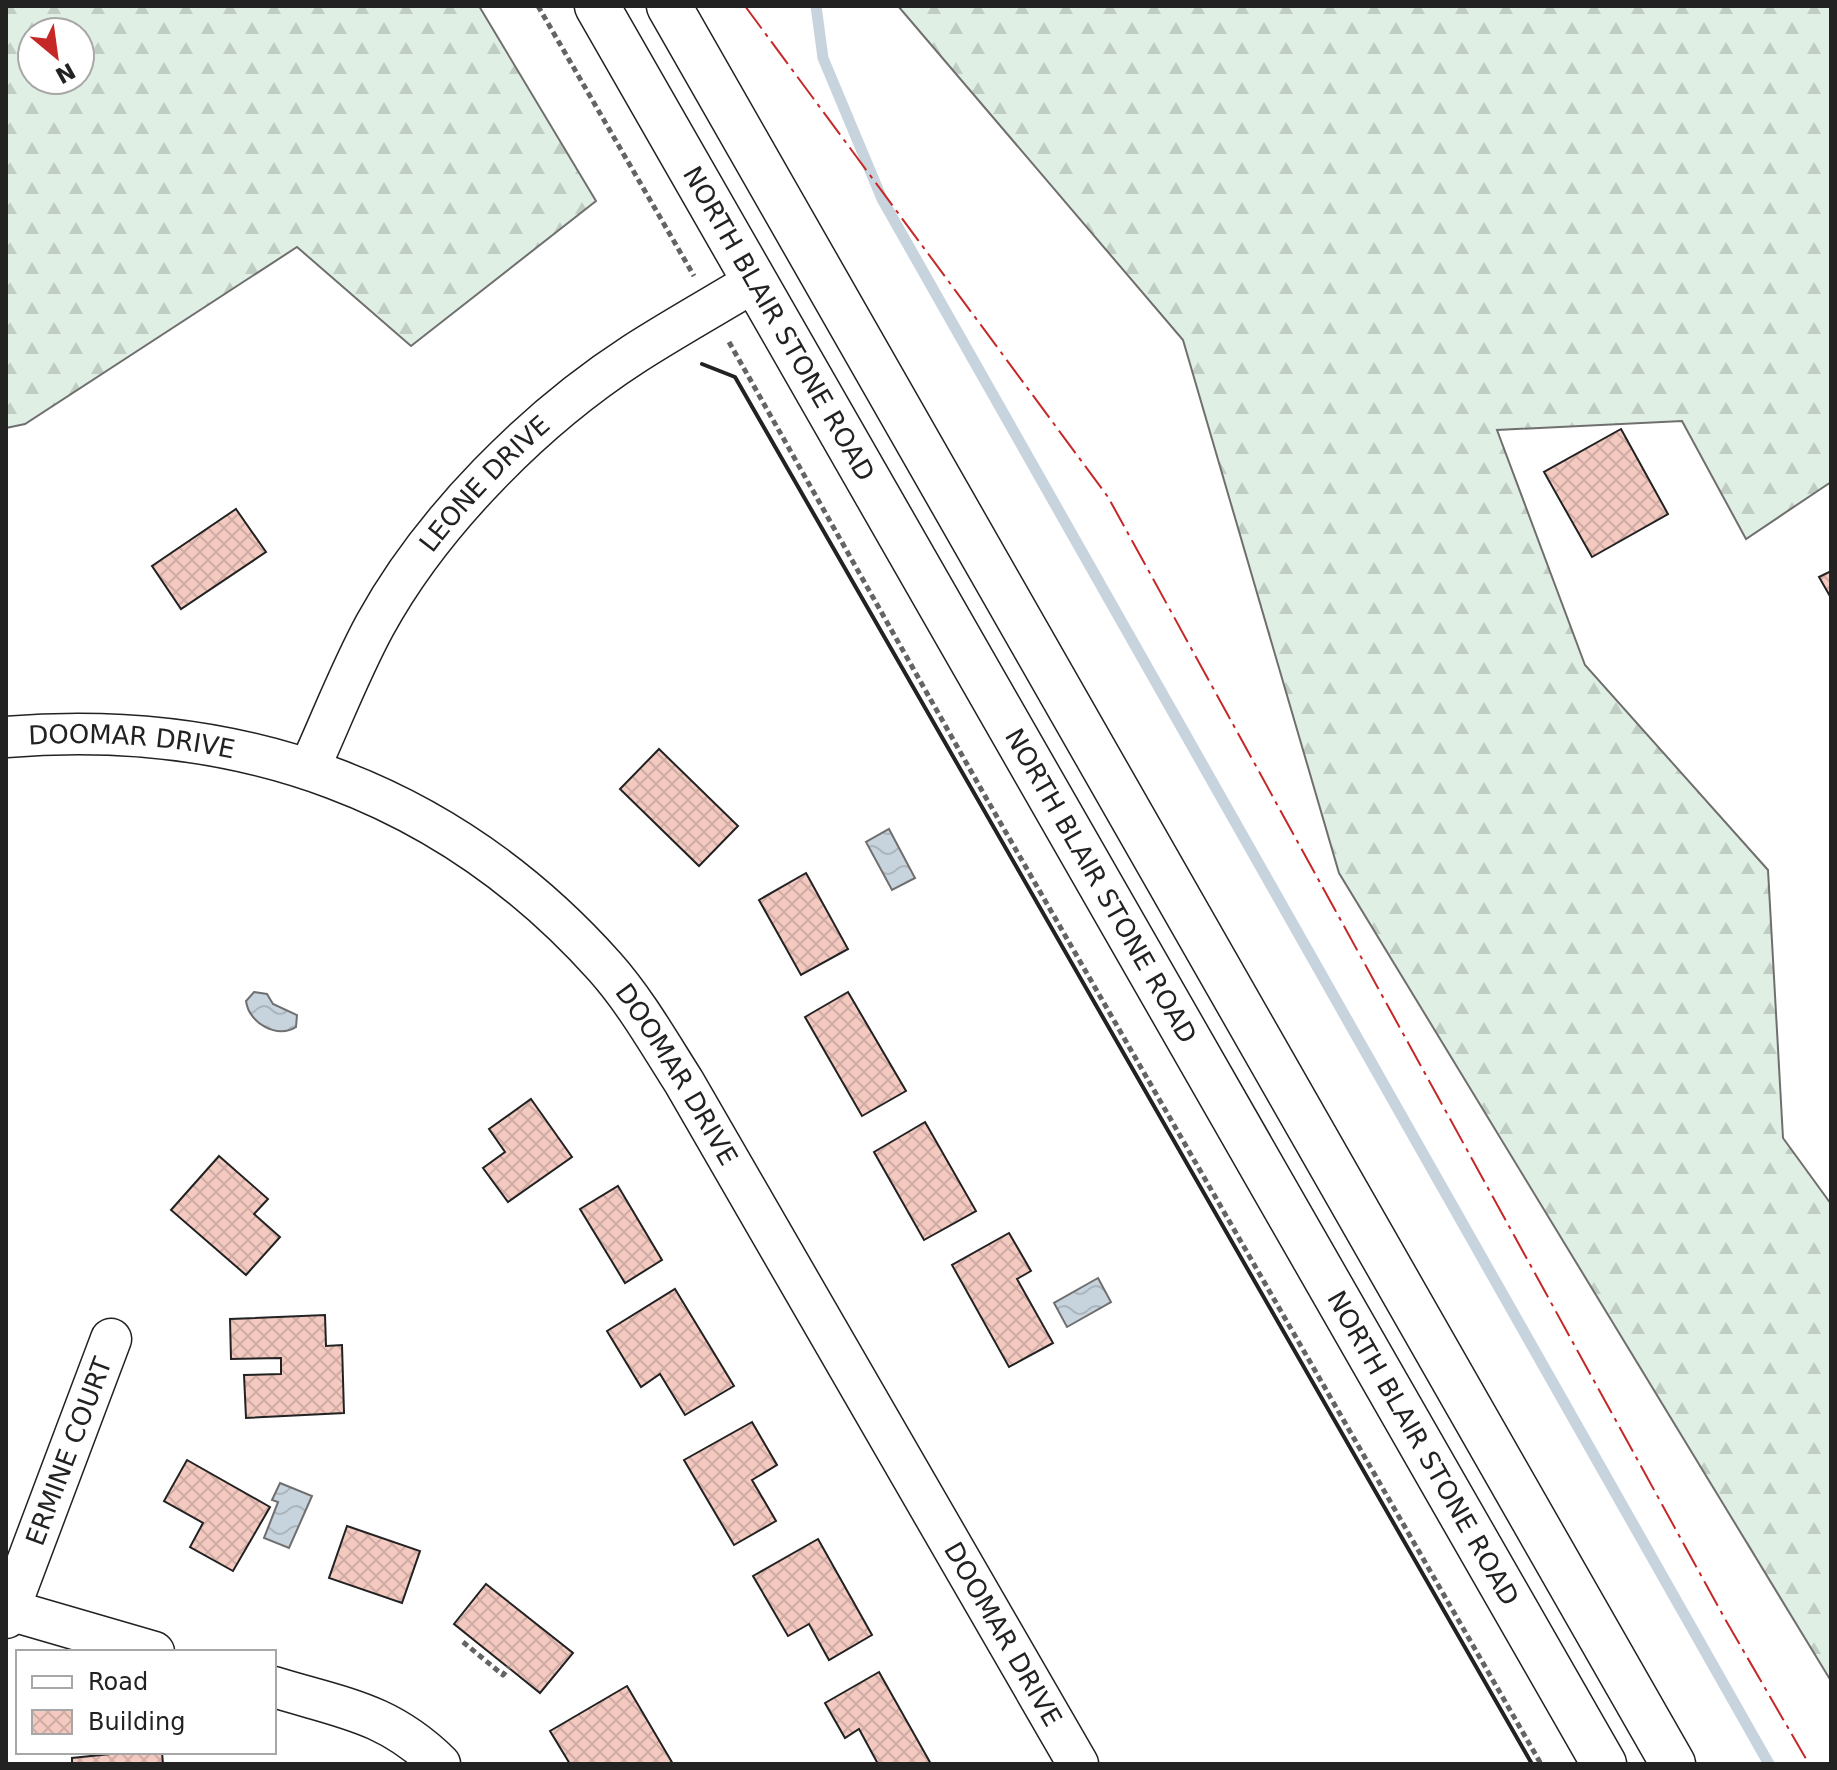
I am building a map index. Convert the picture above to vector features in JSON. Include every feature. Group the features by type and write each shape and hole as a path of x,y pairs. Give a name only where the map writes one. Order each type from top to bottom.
{"main road":[{"name":"NORTH BLAIR STONE ROAD","path":"597,6 1604,1764"},
{"path":"669,6 1673,1764"},
{"path":"754,282 803,298 854,333"}],"street":[{"name":"LEONE DRIVE","path":"309,769 376,625 411,569 465,503 517,447 577,395 632,355 754,282"},
{"name":"DOOMAR DRIVE","path":"6,737 84,732 147,734 207,742 309,769 392,803 485,858 553,913 633,1003 684,1082 1078,1764"},
{"name":"ERMINE COURT","path":"7,1612 111,1339"},
{"path":"7,1612 147,1650"},
{"path":"276,1688 385,1720 414,1738 440,1764"}],"path":[{"path":"538,6 695,277"},
{"path":"729,342 993,810 1541,1764"},
{"path":"463,1642 503,1675 509,1667"}],"green space":[{"path":"6,6 479,6 596,201 411,346 297,247 25,424 6,428"},
{"path":"898,6 1831,6 1831,482 1746,539 1682,421 1497,430 1585,665 1768,870 1783,1138 1831,1204 1831,1681 1339,873 1183,340"}],"water":[{"path":"889,829 915,878 892,890 866,842"},
{"path":"254,992 267,994 273,1004 297,1015 296,1027 273,1030 258,1022 246,1001"},
{"path":"1098,1278 1111,1302 1067,1327 1054,1303"},
{"path":"280,1483 312,1496 289,1548 264,1538 278,1502 272,1500"}],"building":[{"path":"1621,429 1668,514 1592,557 1544,472"},
{"path":"236,509 266,552 181,609 152,566"},
{"path":"1831,571 1831,598 1819,577"},
{"path":"659,749 738,826 699,866 620,789"},
{"path":"806,873 848,949 801,975 759,900"},
{"path":"848,992 906,1091 862,1116 805,1017"},
{"path":"531,1099 572,1157 508,1202 483,1168 505,1152 489,1129"},
{"path":"925,1122 976,1211 924,1240 874,1152"},
{"path":"219,1156 268,1199 254,1214 280,1237 246,1275 171,1210"},
{"path":"618,1186 662,1260 625,1283 580,1209"},
{"path":"1009,1233 1031,1271 1017,1279 1053,1343 1009,1367 952,1265"},
{"path":"675,1289 734,1386 685,1415 660,1374 641,1387 607,1331"},
{"path":"325,1315 326,1346 342,1345 344,1413 246,1418 244,1375 281,1374 281,1358 231,1359 230,1319"},
{"path":"752,1422 777,1465 752,1480 776,1521 734,1545 684,1460"},
{"path":"187,1460 270,1507 233,1571 190,1547 203,1523 164,1501"},
{"path":"347,1526 420,1551 402,1603 329,1578"},
{"path":"818,1539 872,1635 829,1660 809,1624 788,1636 753,1576"},
{"path":"486,1584 573,1653 540,1693 454,1624"},
{"path":"879,1672 931,1764 878,1764 859,1729 845,1738 825,1703"},
{"path":"627,1686 673,1764 570,1764 550,1731"},
{"path":"162,1754 163,1764 72,1764 72,1758"}],"waterway":[{"path":"816,6 823,58 882,199 1769,1764"}],"wall":[{"path":"702,364 735,377 1532,1764"}],"power":[{"path":"745,6 1108,497 1725,1619 1809,1764"}]}
